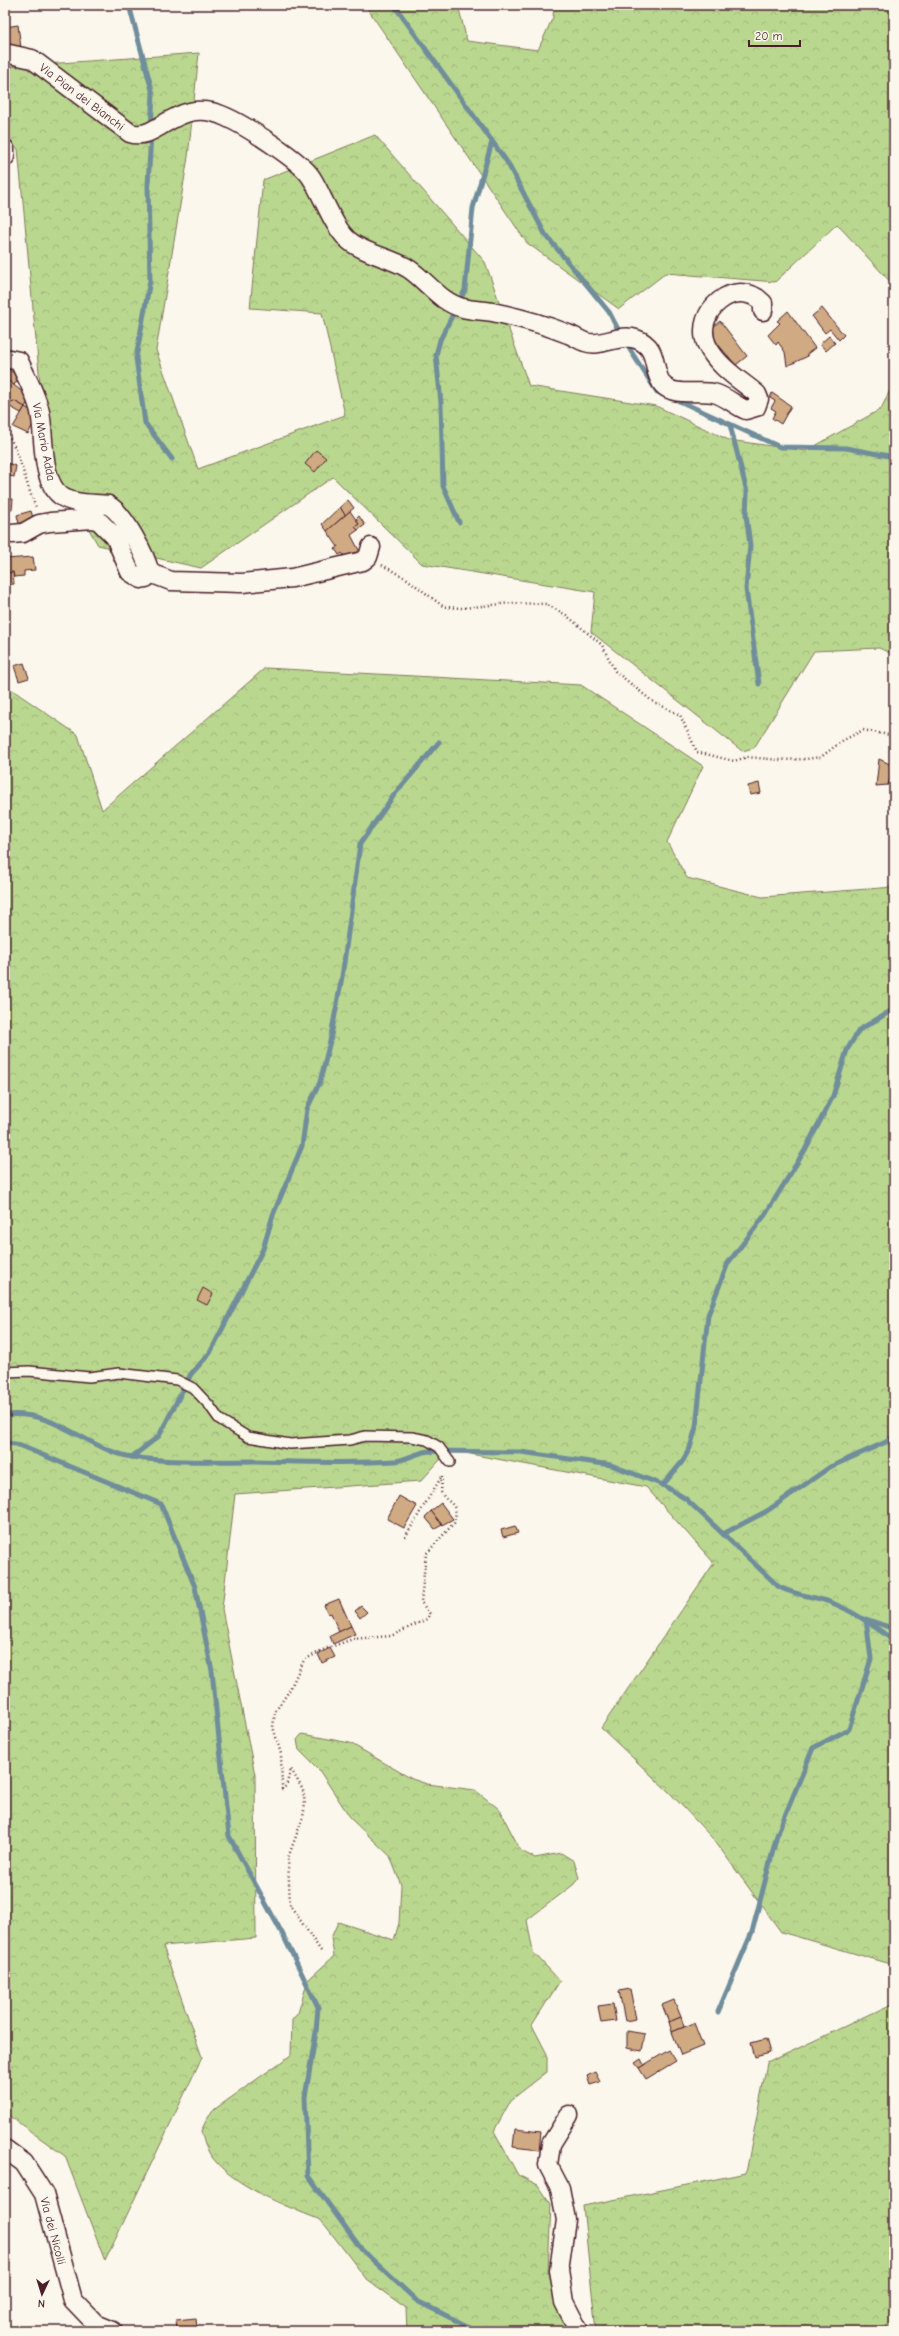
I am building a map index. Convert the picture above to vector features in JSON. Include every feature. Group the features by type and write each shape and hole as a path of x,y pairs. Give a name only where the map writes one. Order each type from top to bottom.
{"street":[{"name":"Via Pian dei Bianchi","path":"5,53 32,59 130,133 136,135 144,135 170,119 196,110 206,110 227,117 299,163 310,175 338,227 351,243 383,256 410,270 445,299 463,308 496,312 570,334 585,342 594,344 622,338 637,339 646,345 652,352 660,381 670,390 715,393 746,410 756,407 759,399 757,394 721,364 707,345 704,330 708,315 712,308 718,302 735,294 743,292 757,297 763,303 763,312"},
{"path":"5,149 5,157"},
{"name":"Via Mario Adda","path":"5,358 19,361 38,405 47,469 52,486 62,497 69,500 108,505 114,508 130,532 150,573"},
{"path":"12,534 23,533 39,524 93,519 99,521 115,537 130,572 140,579 146,578 150,573 170,581 211,584 242,583 307,575 358,563 369,552"},
{"path":"569,2115 551,2144 548,2164 560,2188 566,2220 559,2270 564,2302 579,2331"},
{"name":"Via dei Nicolli","path":"5,2149 24,2163 44,2194 73,2300 96,2324 112,2331"}],"lane":[{"path":"5,1372 29,1371 89,1376 119,1373 177,1380 193,1388 209,1404 219,1419 248,1437 290,1444 350,1440 365,1436 412,1437 427,1440 439,1447 450,1462"}],"path":[{"path":"5,432 11,439 30,495 36,507 50,522"},
{"path":"369,552 444,607 463,608 511,603 546,604 566,615 602,645 614,671 652,701 680,715 698,752 734,761 748,757 780,760 821,757 842,741 863,730 894,736"},
{"path":"405,1537 450,1462"},
{"path":"321,1952 290,1905 288,1858 303,1817 305,1804 303,1790 291,1769 286,1786 282,1789 281,1754 273,1727 275,1712 289,1691 304,1660 325,1649 353,1639 390,1636 427,1619 430,1614 421,1602 426,1554 454,1523 456,1516 455,1507 441,1492 442,1476"}],"green space":[{"path":"365,5 458,5 467,41 538,50 553,17 554,5 894,5 894,286 837,224 775,282 666,273 619,309 527,243"},
{"path":"199,53 188,157 156,350 198,469 345,415 322,313 250,308 263,180 375,135 485,262 529,386 656,406 729,440 806,451 881,409 894,382 894,655 879,648 814,651 754,748 742,751 591,632 595,592 422,564 333,477 201,568 98,545 47,457 18,149 5,139 5,67"},
{"path":"265,668 581,685 703,766 667,842 687,878 762,897 894,887 894,1965 781,1932 714,1840 669,1792 601,1728 714,1563 646,1487 449,1450 421,1481 235,1494 222,1609 255,1775 256,1938 163,1946 202,2057 105,2261 65,2156 5,2113 5,685 78,735 102,810"},
{"path":"302,1734 350,1743 412,1779 427,1784 475,1790 499,1809 521,1851 535,1858 561,1853 574,1861 579,1878 573,1885 527,1920 533,1952 560,1981 532,2025 547,2054 547,2072 511,2100 494,2131 518,2175 538,2185 551,2204 548,2271 571,2331 407,2331 406,2308 367,2280 325,2225 318,2219 256,2192 240,2182 226,2172 215,2161 206,2147 201,2131 209,2115 215,2109 291,2055 292,2020 298,2013 308,1980 334,1956 331,1938 338,1922 394,1940 399,1923 401,1885 390,1856 352,1820 319,1770 299,1750 297,1740"},
{"path":"894,2003 894,2331 596,2331 583,2206 746,2173 767,2063"}],"building":[{"path":"18,25 21,48 5,50 5,27"},
{"path":"822,308 844,335 839,340 830,329 825,333 812,316"},
{"path":"788,311 815,348 806,355 808,356 787,366 785,352 778,342 776,345 768,335 780,323 777,321"},
{"path":"720,321 747,356 736,365 715,341 713,327"},
{"path":"829,336 835,343 826,351 820,344"},
{"path":"8,369 20,377 14,385 5,378 5,373"},
{"path":"5,378 30,398 25,407 14,401 12,403 5,403"},
{"path":"772,393 791,406 781,424 772,418 776,411 771,408 775,401 770,398"},
{"path":"14,401 25,407 21,413 5,404"},
{"path":"25,407 38,415 28,434 13,427"},
{"path":"316,450 326,458 315,472 305,464"},
{"path":"7,463 16,466 14,477 5,475"},
{"path":"5,498 13,499 12,510 5,510"},
{"path":"348,500 354,508 345,515 340,507"},
{"path":"340,507 345,515 327,531 322,524"},
{"path":"31,511 34,521 19,524 17,515"},
{"path":"350,511 359,524 355,527 358,530 351,535 362,556 349,562 342,553 339,555 335,549 338,547 327,531"},
{"path":"359,516 365,525 358,530 355,527 359,524 356,519"},
{"path":"33,557 35,570 24,571 24,576 14,577 13,572 5,573 5,559"},
{"path":"13,572 14,584 5,585 5,573"},
{"path":"24,663 29,678 19,681 14,666"},
{"path":"879,759 894,766 888,785 876,786"},
{"path":"759,783 761,793 750,795 748,786"},
{"path":"203,1288 213,1294 207,1305 197,1300"},
{"path":"399,1496 417,1506 404,1528 387,1519"},
{"path":"441,1503 453,1519 442,1525 431,1511"},
{"path":"431,1511 442,1525 435,1529 425,1517"},
{"path":"515,1526 518,1533 503,1537 501,1530"},
{"path":"339,1599 351,1626 339,1632 331,1613 328,1614 324,1605"},
{"path":"361,1606 367,1612 360,1618 355,1611"},
{"path":"351,1626 355,1634 333,1644 330,1636"},
{"path":"330,1648 335,1657 322,1663 318,1654"},
{"path":"630,1989 636,2019 625,2021 619,1991"},
{"path":"674,2000 681,2017 669,2022 662,2005"},
{"path":"613,2004 616,2021 601,2023 598,2006"},
{"path":"681,2017 684,2027 672,2032 669,2022"},
{"path":"694,2023 703,2046 681,2055 672,2032"},
{"path":"627,2031 645,2034 642,2051 627,2048"},
{"path":"766,2039 770,2053 755,2057 751,2043"},
{"path":"669,2050 676,2061 646,2079 639,2068"},
{"path":"641,2059 644,2065 639,2068 635,2063"},
{"path":"595,2072 600,2082 590,2085 587,2076"},
{"path":"515,2129 541,2132 539,2150 513,2147"},
{"path":"196,2318 197,2331 177,2331 176,2320"}],"waterway":[{"path":"129,5 153,94 151,127"},
{"path":"394,5 507,162 545,234 609,312 621,335"},
{"path":"151,135 148,185 150,280 136,358 145,423 172,459"},
{"path":"459,522 443,486 441,403 436,355 440,340 465,290 473,208 492,142"},
{"path":"625,342 657,392 663,394"},
{"path":"675,399 780,447 846,448 894,457"},
{"path":"730,425 747,492 746,515 750,545 746,589 759,684"},
{"path":"132,1457 159,1436 191,1374 210,1353 263,1249 273,1215 302,1146 307,1109 320,1082 330,1041 342,977 360,844 394,795 439,742"},
{"path":"663,1485 682,1462 690,1448 696,1427 708,1315 728,1263 765,1215 805,1150 833,1096 847,1050 859,1030 894,1009"},
{"path":"5,1415 23,1415 40,1418 115,1453 147,1459 194,1461 360,1462 395,1461 430,1451 521,1452 611,1465 663,1485 686,1499 779,1587 797,1594 827,1601 854,1613 894,1641"},
{"path":"723,1534 767,1511 830,1467 886,1442 894,1436"},
{"path":"5,1443 16,1444 161,1504 195,1587 212,1671 229,1836 283,1935 318,2007 316,2032 305,2097 308,2176 362,2250 417,2301 477,2331"},
{"path":"718,2012 752,1932 777,1835 813,1748 849,1729 871,1659 866,1619 894,1629"}]}
